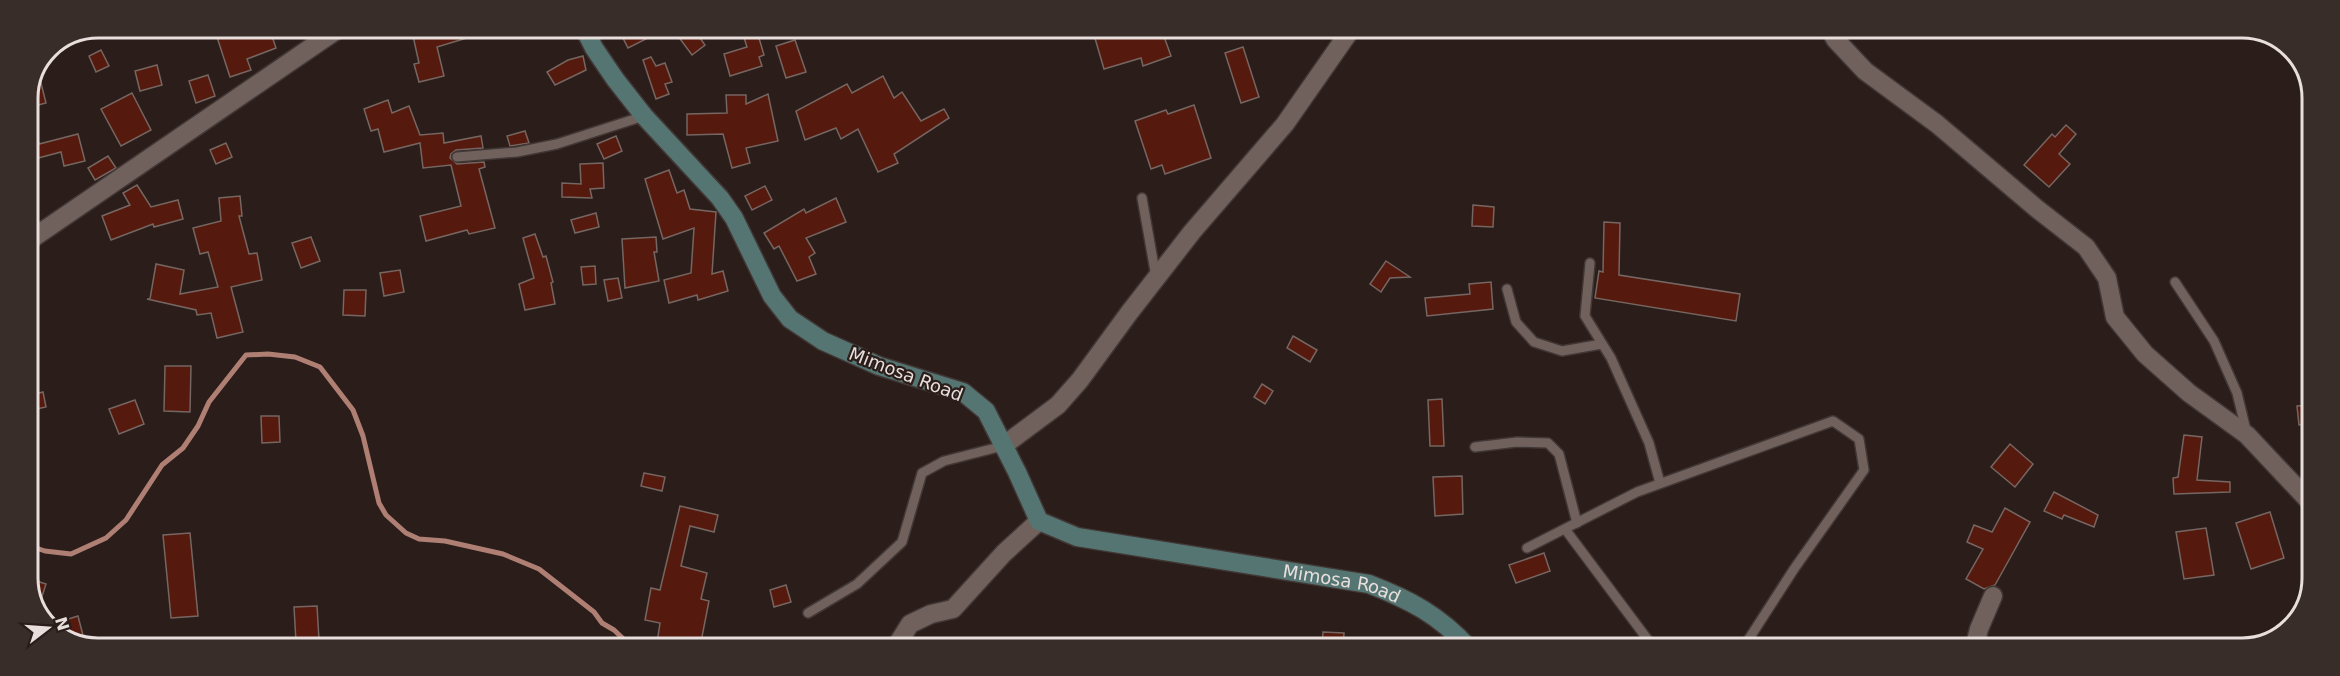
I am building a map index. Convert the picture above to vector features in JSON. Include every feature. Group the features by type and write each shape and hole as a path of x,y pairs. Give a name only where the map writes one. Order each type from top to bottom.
{"street":[{"path":"37,235 326,37"},
{"name":"Mimosa Road","path":"589,37 615,79 644,116 720,198 734,218 772,296 790,319 823,341 879,366 963,392 986,411 1039,521 1077,537 1369,584 1403,597 1432,614 1458,638"},
{"path":"1003,446 1058,405 1080,380 1156,277 1285,124 1346,37"},
{"path":"1834,37 1865,71 1937,124 2086,247 2107,278 2115,317 2145,354 2189,393 2247,435 2302,493"},
{"path":"901,638 910,624 931,614 953,609 1004,553 1039,521"},
{"path":"1977,638 1993,596"}],"lane":[{"path":"457,157 518,152 557,144 644,116"},
{"path":"1142,198 1156,277"},
{"path":"1590,263 1585,316 1611,358 1648,443 1660,483"},
{"path":"2175,282 2214,341 2237,393 2247,435"},
{"path":"1508,288 1516,322 1534,342 1562,351 1602,344"},
{"path":"1527,548 1637,492 1833,421 1859,439 1864,470 1794,569 1749,638"},
{"path":"1475,447 1517,442 1548,442 1559,454 1577,523"},
{"path":"808,613 857,584 902,542 922,473 944,461 1003,446"},
{"path":"1565,529 1647,638"}],"building":[{"path":"217,37 272,37 276,48 247,59 251,70 230,77"},
{"path":"413,37 470,37 437,47 444,76 419,82 414,64 419,63"},
{"path":"622,37 650,37 628,48"},
{"path":"679,37 699,37 705,45 692,55"},
{"path":"744,37 759,37 764,55 759,57 762,66 730,76 724,54 747,47"},
{"path":"1095,37 1164,37 1171,56 1143,66 1141,58 1104,69"},
{"path":"795,40 806,72 786,78 776,46"},
{"path":"1243,47 1259,97 1241,103 1225,53"},
{"path":"101,50 109,66 96,72 89,56"},
{"path":"583,56 586,70 555,85 547,72 568,60"},
{"path":"651,57 656,66 665,63 672,82 665,84 669,94 656,99 643,60"},
{"path":"157,65 162,85 140,91 135,71"},
{"path":"208,75 215,96 196,103 189,81"},
{"path":"883,76 894,98 902,92 921,121 944,109 949,118 894,154 898,163 878,172 858,129 841,139 836,128 805,140 796,111 847,84 852,93"},
{"path":"40,81 46,103 37,105"},
{"path":"132,93 151,130 121,146 101,109"},
{"path":"768,94 778,141 746,148 750,163 732,168 723,134 687,135 687,114 727,113 726,95 746,95 746,104"},
{"path":"388,100 392,113 409,106 420,135 443,133 444,143 481,136 483,148 456,150 450,158 457,164 484,162 485,167 479,169 495,228 469,234 467,230 426,241 420,216 461,206 451,165 423,168 420,143 384,152 378,129 371,131 364,109"},
{"path":"1194,105 1211,158 1165,174 1162,165 1151,169 1135,121 1166,110 1168,114"},
{"path":"2066,125 2076,134 2059,154 2070,164 2049,187 2024,165 2052,134 2055,137"},
{"path":"525,131 529,143 510,146 507,136"},
{"path":"78,134 85,161 64,166 61,152 37,158 37,136 39,144"},
{"path":"616,136 622,151 604,159 597,144"},
{"path":"226,143 232,157 216,164 210,150"},
{"path":"108,156 116,168 95,180 88,168"},
{"path":"603,163 604,188 590,189 592,198 562,197 562,183 581,184 580,164"},
{"path":"669,170 677,193 684,190 690,209 716,212 712,274 723,271 728,291 698,300 697,295 669,303 664,280 691,273 694,228 663,239 645,179"},
{"path":"137,185 151,207 178,200 183,219 154,227 153,224 111,240 102,216 130,205 123,193"},
{"path":"765,186 772,200 752,210 745,196"},
{"path":"240,196 242,216 239,216 249,254 257,253 262,280 231,287 243,332 217,338 211,313 197,315 196,310 147,299 150,299 156,264 184,270 180,294 218,287 208,252 200,254 193,228 221,221 219,198"},
{"path":"836,198 846,222 806,238 815,253 809,257 816,274 797,281 779,246 774,249 764,233 804,209 806,213"},
{"path":"1473,205 1494,207 1493,227 1472,226"},
{"path":"596,213 599,227 575,233 571,220"},
{"path":"1604,222 1620,223 1619,275 1740,294 1736,321 1595,298 1599,271 1603,272"},
{"path":"535,234 543,257 546,256 553,282 551,283 555,304 525,310 519,284 534,278 523,238"},
{"path":"311,237 320,261 301,268 292,243"},
{"path":"656,237 657,252 654,252 659,281 625,288 622,239"},
{"path":"1386,261 1410,277 1390,278 1381,292 1370,284"},
{"path":"595,266 596,284 583,285 581,267"},
{"path":"400,270 404,292 384,296 380,273"},
{"path":"618,278 622,298 608,301 604,280"},
{"path":"1491,282 1493,309 1427,316 1425,298 1470,294 1469,284"},
{"path":"344,290 366,290 365,316 343,315"},
{"path":"1293,336 1317,350 1310,362 1287,348"},
{"path":"165,366 191,366 190,412 164,411"},
{"path":"1262,384 1273,391 1265,404 1254,397"},
{"path":"43,392 46,407 38,409 38,393"},
{"path":"1442,399 1444,446 1430,446 1428,400"},
{"path":"135,400 144,424 119,434 109,409"},
{"path":"2297,406 2302,406 2302,425 2299,425"},
{"path":"261,416 279,416 280,442 262,443"},
{"path":"2184,435 2202,437 2197,480 2230,482 2230,492 2174,494 2173,478 2178,477"},
{"path":"2010,444 2033,464 2015,487 1991,467"},
{"path":"644,473 665,477 662,491 641,486"},
{"path":"1462,476 1463,514 1435,516 1433,477"},
{"path":"2054,492 2098,515 2094,527 2064,515 2062,519 2044,511"},
{"path":"680,506 718,515 714,532 690,526 681,566 707,573 701,599 709,601 702,638 658,638 660,623 645,620 651,588 660,590"},
{"path":"2005,508 2030,522 1995,585 1984,589 1966,579 1983,549 1967,542 1974,525 1992,532"},
{"path":"2270,512 2284,558 2251,569 2236,523"},
{"path":"2206,528 2214,575 2184,579 2176,532"},
{"path":"190,533 198,616 171,618 163,535"},
{"path":"1544,553 1550,571 1516,583 1509,565"},
{"path":"38,581 46,584 42,598 39,590"},
{"path":"786,585 791,602 774,607 770,590"},
{"path":"317,606 319,638 296,638 294,607"},
{"path":"78,616 83,636 78,635"},
{"path":"1323,632 1344,633 1344,638 1323,638"}],"waterway":[{"path":"38,549 71,554 106,538 126,520 162,465 183,448 198,426 209,402 246,355 268,354 295,357 320,367 353,410 363,436 379,503 386,515 406,533 419,539 445,541 503,554 539,569 594,612 602,623 622,638"}]}
